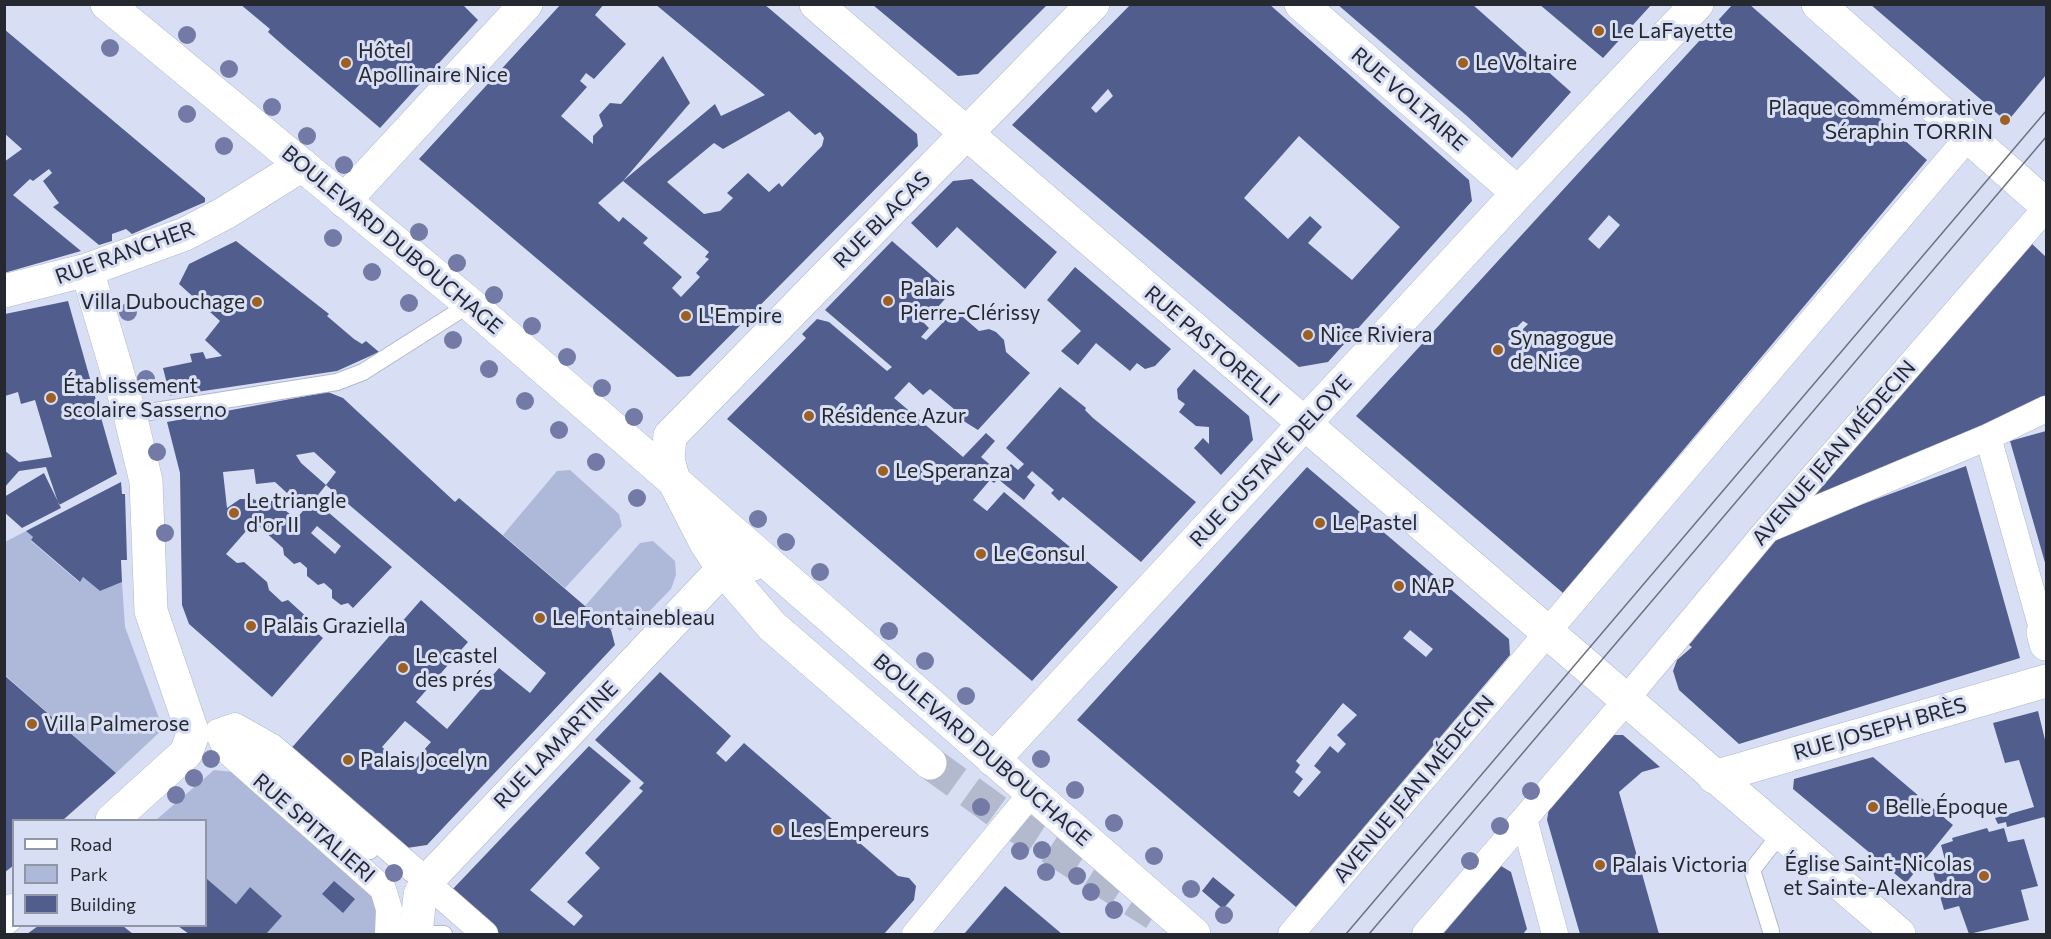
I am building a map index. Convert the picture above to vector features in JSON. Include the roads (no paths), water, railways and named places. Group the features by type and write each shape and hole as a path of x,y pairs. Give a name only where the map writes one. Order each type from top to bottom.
{"street":[{"name":"BOULEVARD DUBOUCHAGE","path":"107,4 470,304 771,563 1031,794 1194,934"},
{"path":"344,201 526,4"},
{"name":"RUE PASTORELLI","path":"816,4 1899,934"},
{"name":"RUE BLACAS","path":"670,436 1093,4"},
{"name":"RUE VOLTAIRE","path":"1301,4 1518,193"},
{"name":"RUE GUSTAVE DELOYE","path":"993,760 1518,193 1697,4"},
{"path":"1818,4 2013,177 2043,211"},
{"path":"1554,624 1959,148"},
{"name":"RUE RANCHER","path":"4,291 87,270 185,234 225,213 302,165"},
{"name":"AVENUE JEAN MÉDECIN","path":"1425,934 1524,819 1620,695 1767,530 2043,211"},
{"path":"87,270 130,415 146,481 151,611 206,733 113,819"},
{"path":"1767,530 1988,437 2046,410"},
{"name":"BOULEVARD DUBOUCHAGE","path":"670,436 668,460 674,481 706,543 723,569 772,626 930,763"},
{"path":"1988,437 2044,638"},
{"path":"723,569 771,563"},
{"name":"RUE LAMARTINE","path":"416,934 420,896 426,882 723,569"},
{"name":"AVENUE JEAN MÉDECIN","path":"1291,934 1538,644"},
{"name":"RUE JOSEPH BRÈS","path":"1714,777 2046,681"},
{"name":"RUE SPITALIERI","path":"206,733 235,726 272,747 414,870"},
{"name":"RUE SPITALIERI","path":"206,733 383,889 389,909 388,934"},
{"path":"915,934 1031,794"},
{"path":"1524,819 1555,934"},
{"path":"437,892 485,934"}],"lane":[{"path":"130,415 337,382 363,372 470,304"},
{"path":"206,733 248,747 370,851"},
{"path":"1771,931 1752,870 1781,833"},
{"path":"416,934 444,934"}],"tunnel":[{"path":"930,763 1020,828 1155,914"}],"tram line":[{"path":"1346,934 2046,111"},
{"path":"1369,934 2046,137"}],"place":[{"name":"Le LaFayette","path":"1599,31"},
{"name":"Hôtel Apollinaire Nice","path":"346,63"},
{"name":"Le Voltaire","path":"1463,63"},
{"name":"Plaque commémorative Séraphin TORRIN","path":"2005,120"},
{"name":"Palais Pierre-Clérissy","path":"888,301"},
{"name":"Villa Dubouchage","path":"257,302"},
{"name":"L'Empire","path":"686,316"},
{"name":"Nice Riviera","path":"1308,335"},
{"name":"Synagogue de Nice","path":"1498,350"},
{"name":"Établissement scolaire Sasserno","path":"51,398"},
{"name":"Résidence Azur","path":"809,416"},
{"name":"Le Speranza","path":"883,471"},
{"name":"Le triangle d'or II","path":"234,513"},
{"name":"Le Pastel","path":"1320,523"},
{"name":"Le Consul","path":"981,554"},
{"name":"NAP","path":"1399,586"},
{"name":"Le Fontainebleau","path":"540,618"},
{"name":"Palais Graziella","path":"251,626"},
{"name":"Le castel des prés","path":"403,668"},
{"name":"Villa Palmerose","path":"32,724"},
{"name":"Palais Jocelyn","path":"348,760"},
{"name":"Belle Époque","path":"1873,807"},
{"name":"Les Empereurs","path":"778,830"},
{"name":"Palais Victoria","path":"1600,865"},
{"name":"Église Saint-Nicolas et Sainte-Alexandra","path":"1984,876"}]}
